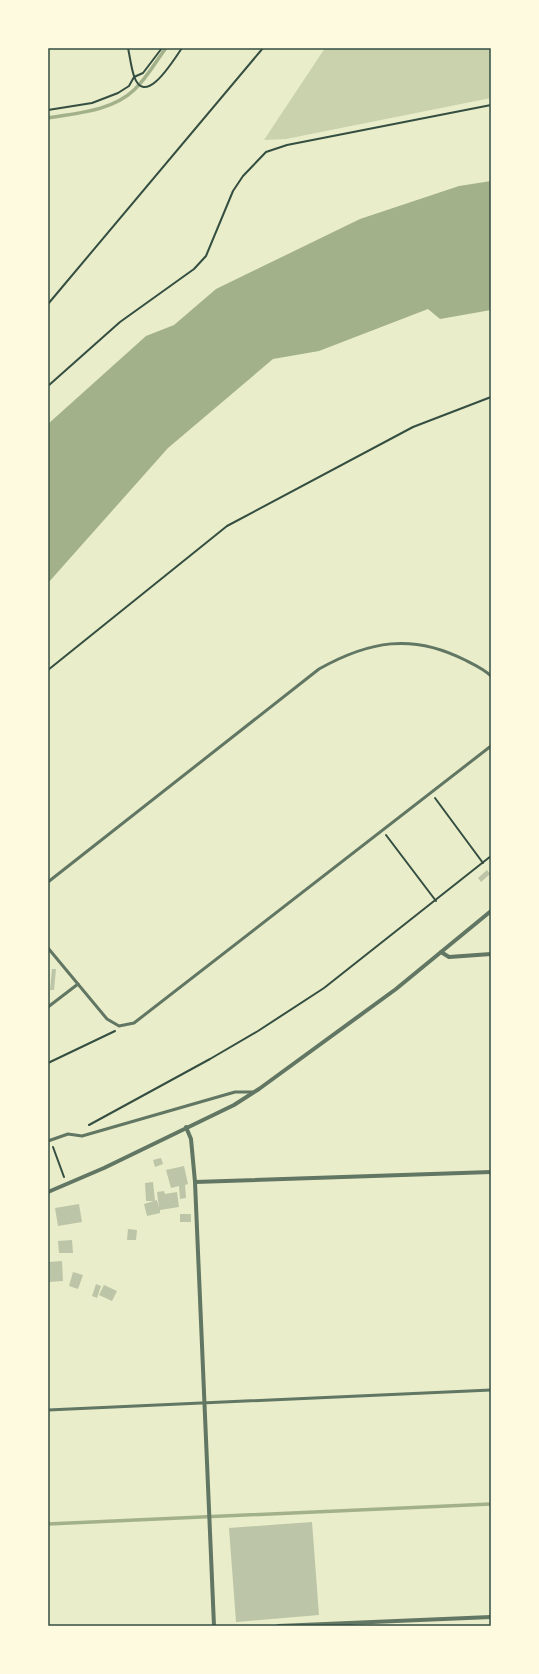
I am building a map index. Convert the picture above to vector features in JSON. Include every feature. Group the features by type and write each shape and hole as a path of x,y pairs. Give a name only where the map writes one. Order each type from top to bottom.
{"street":[{"path":"48,1192 104,1168 234,1105 385,997 491,911"},
{"path":"441,952 449,957 491,954"},
{"path":"186,1127 192,1139 195,1182 214,1626"},
{"path":"195,1182 491,1172"},
{"path":"278,1626 491,1617"}],"lane":[{"path":"48,882 319,669 338,658 356,650 380,645 405,644 429,646 448,651 491,676"},
{"path":"48,948 107,1019 119,1026 127,1026 138,1021 491,746"},
{"path":"48,1007 78,984"},
{"path":"49,1141 68,1134 82,1136 235,1092 253,1092"},
{"path":"48,1410 491,1390"}],"path":[{"path":"128,48 134,77 140,86 145,87 152,86 182,48"},
{"path":"48,110 92,103 118,93 129,86 134,77 143,72 162,48"},
{"path":"48,304 263,48"},
{"path":"48,386 120,322 194,269 206,256 233,191 243,176 266,152 287,145 491,105"},
{"path":"48,670 227,526 413,427 491,397"},
{"path":"431,793 483,863"},
{"path":"383,831 436,901"},
{"path":"86,1127 149,1094 258,1031 324,988 491,856"},
{"path":"48,1063 127,1026"},
{"path":"49,1141 66,1184"}],"shaded area":[{"path":"325,48 491,48 491,98 286,139 264,140"},
{"path":"491,181 491,310 440,319 428,309 319,351 273,359 168,448 48,583 48,424 146,336 174,325 216,289 360,219 459,186"}],"building":[{"path":"487,870 490,874 481,882 478,878"},
{"path":"52,969 56,969 54,990 50,990"},
{"path":"161,1158 163,1164 155,1167 153,1160"},
{"path":"184,1166 188,1184 185,1185 186,1198 180,1199 179,1186 171,1188 166,1170"},
{"path":"153,1182 155,1201 146,1201 145,1183"},
{"path":"164,1191 165,1194 177,1192 179,1207 160,1210 160,1213 147,1216 144,1204 157,1200 159,1208 157,1192"},
{"path":"79,1204 82,1222 58,1226 55,1208"},
{"path":"180,1214 191,1214 191,1222 180,1222"},
{"path":"128,1229 137,1230 136,1240 127,1240"},
{"path":"72,1240 73,1253 59,1253 58,1241"},
{"path":"62,1261 63,1281 48,1282 48,1262"},
{"path":"73,1272 83,1275 78,1289 69,1286"},
{"path":"96,1284 101,1286 97,1298 92,1296"},
{"path":"104,1285 117,1291 112,1301 99,1295"},
{"path":"312,1522 319,1615 236,1622 229,1528"}],"waterway":[{"path":"48,118 94,110 115,103 134,90 166,48"},
{"path":"48,1524 491,1504"}]}
